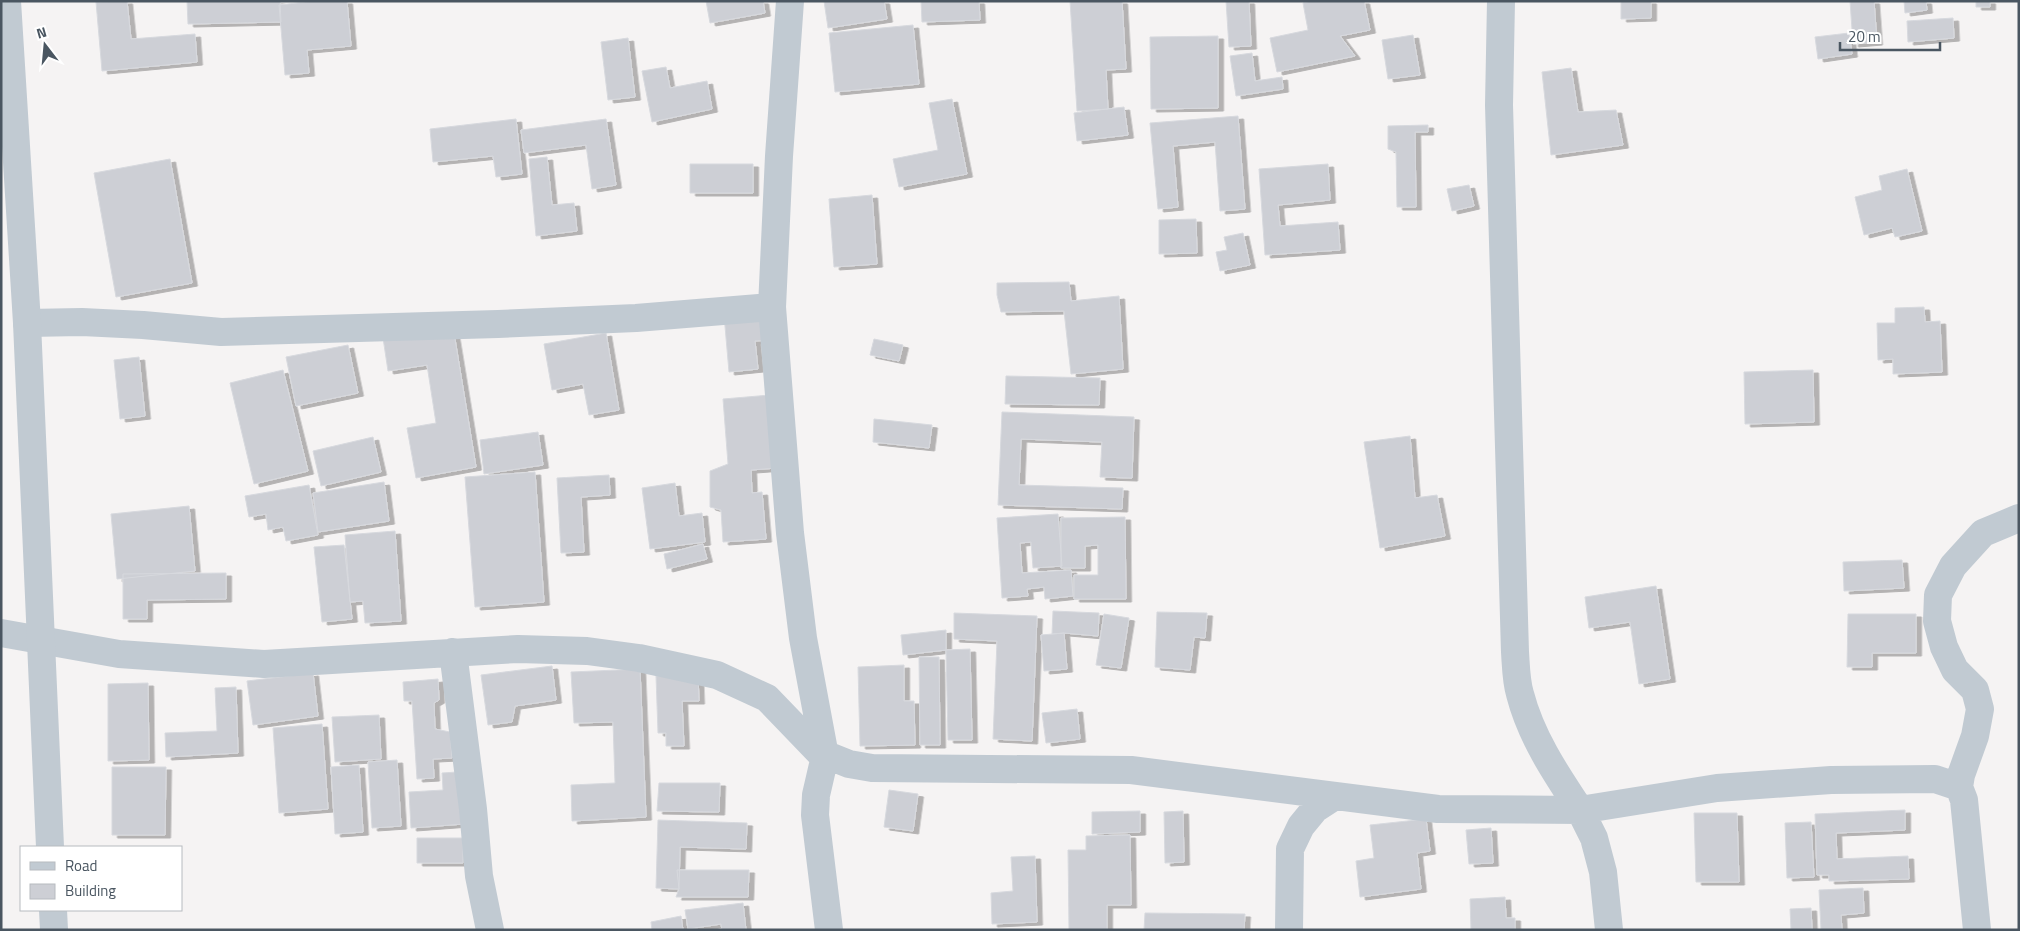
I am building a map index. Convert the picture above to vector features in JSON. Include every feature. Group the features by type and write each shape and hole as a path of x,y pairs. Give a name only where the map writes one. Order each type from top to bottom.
{"street":[{"path":"7,1 27,323 50,846"},
{"path":"790,1 779,156 772,307 791,543 803,638 825,756 816,795 815,815 829,930"},
{"path":"1501,1 1499,105 1514,652 1519,693 1531,726 1556,774 1580,810 1594,838 1603,872 1609,930"},
{"path":"27,323 82,322 221,332 636,318 772,307"},
{"path":"1977,930 1965,810 1960,787 1961,775 1978,723 1979,699 1975,690 1956,670 1944,647 1937,621 1938,595 1952,566 1983,532 2019,518"},
{"path":"1,632 119,654 264,664 518,649 588,651 639,658 717,675 767,698 825,756 849,764 872,768 1131,770 1438,808 1580,810 1717,788 1831,780 1935,779 1960,787"},
{"path":"453,652 473,809 479,876 490,930"},
{"path":"1289,930 1290,849 1301,826 1316,809 1335,796"},
{"path":"53,911 54,930"}],"building":[{"path":"127,1 131,39 195,34 197,62 102,71 96,2"},
{"path":"187,1 280,1 281,22 188,24"},
{"path":"314,1 347,1 351,46 307,50 309,73 285,75 279,5"},
{"path":"706,1 763,1 765,13 710,23"},
{"path":"824,1 884,1 887,19 828,28"},
{"path":"921,1 979,1 980,20 922,22"},
{"path":"1070,1 1122,1 1126,69 1106,70 1108,109 1077,111"},
{"path":"1226,1 1249,1 1251,46 1229,47"},
{"path":"1312,1 1364,1 1370,30 1340,36 1355,56 1277,72 1270,38 1308,30 1303,3"},
{"path":"1621,1 1651,1 1651,18 1621,19"},
{"path":"1850,1 1874,1 1877,42 1853,44"},
{"path":"1904,1 1926,1 1927,10 1905,13"},
{"path":"1976,1 1990,1 1990,7 1976,7"},
{"path":"1953,18 1954,38 1908,42 1907,21"},
{"path":"913,25 919,84 835,92 829,33"},
{"path":"1849,33 1852,54 1818,59 1815,37"},
{"path":"1413,35 1420,75 1388,79 1382,40"},
{"path":"1218,36 1218,108 1151,109 1150,37"},
{"path":"628,38 635,97 608,100 601,42"},
{"path":"1252,53 1255,81 1282,77 1283,89 1236,96 1230,56"},
{"path":"666,67 670,88 707,81 712,109 652,122 642,71"},
{"path":"1571,68 1578,112 1616,110 1623,145 1551,155 1542,72"},
{"path":"952,99 967,174 899,187 893,159 938,150 929,103"},
{"path":"1124,107 1128,135 1077,141 1074,113"},
{"path":"1238,116 1245,209 1220,211 1215,142 1173,146 1178,207 1158,209 1150,123"},
{"path":"516,119 522,174 496,177 493,156 433,162 430,129"},
{"path":"606,119 616,185 592,189 586,145 524,153 521,130"},
{"path":"1428,125 1428,132 1415,132 1416,207 1397,207 1396,152 1388,149 1388,126"},
{"path":"547,157 552,205 574,203 577,231 536,236 529,159"},
{"path":"170,159 192,283 116,297 94,173"},
{"path":"690,164 753,164 753,193 690,193"},
{"path":"1328,164 1330,200 1278,205 1280,226 1338,222 1340,250 1265,255 1259,169"},
{"path":"1907,169 1922,231 1895,237 1892,228 1864,235 1855,197 1882,190 1879,176"},
{"path":"1469,185 1474,206 1452,211 1447,189"},
{"path":"872,195 877,264 834,267 829,199"},
{"path":"1196,219 1197,253 1159,254 1159,220"},
{"path":"1243,233 1250,265 1220,271 1216,252 1227,250 1224,237"},
{"path":"1069,282 1071,301 1119,296 1123,369 1071,374 1064,311 1001,312 997,295 997,283"},
{"path":"1924,307 1925,322 1940,321 1942,372 1893,374 1893,359 1878,360 1877,323 1895,323 1895,308"},
{"path":"767,311 770,340 755,341 758,369 729,372 724,315"},
{"path":"453,327 476,467 416,478 407,428 436,423 427,365 388,371 383,338"},
{"path":"606,333 619,410 589,415 583,384 552,390 544,344"},
{"path":"874,339 903,345 899,361 870,355"},
{"path":"348,345 358,393 296,406 286,357"},
{"path":"139,357 145,416 120,419 114,360"},
{"path":"283,370 308,471 254,484 230,383"},
{"path":"1813,370 1814,422 1745,424 1744,372"},
{"path":"1006,376 1100,378 1099,405 1005,404"},
{"path":"770,395 777,468 751,470 752,493 762,492 766,539 723,542 721,510 710,507 710,471 728,464 723,399"},
{"path":"1002,412 1134,417 1132,478 1100,477 1102,442 1021,439 1019,485 1123,488 1122,509 998,505"},
{"path":"874,419 932,425 929,448 873,442"},
{"path":"538,432 543,465 484,474 480,440"},
{"path":"1410,436 1415,498 1437,495 1445,536 1380,548 1364,442"},
{"path":"373,437 381,472 321,486 313,451"},
{"path":"535,472 544,602 475,607 465,477"},
{"path":"609,475 610,495 581,497 584,552 561,553 557,478"},
{"path":"384,482 389,521 318,532 313,493"},
{"path":"675,483 679,516 702,513 705,542 650,549 642,488"},
{"path":"309,485 318,535 286,541 283,527 268,530 266,514 249,517 245,496"},
{"path":"189,506 195,571 117,579 111,514"},
{"path":"1058,514 1062,566 1033,568 1031,542 1020,543 1022,573 1071,570 1073,596 1045,599 1044,587 1027,589 1028,596 1002,598 997,518"},
{"path":"1125,517 1126,599 1074,599 1074,575 1098,575 1098,545 1085,546 1085,568 1061,568 1061,518"},
{"path":"395,531 401,621 365,623 363,601 350,602 345,535"},
{"path":"703,544 707,559 667,569 664,554"},
{"path":"344,545 352,619 322,622 314,547"},
{"path":"1902,560 1904,588 1844,591 1843,562"},
{"path":"226,573 226,599 147,600 147,619 123,619 123,574"},
{"path":"1656,586 1670,679 1639,684 1630,622 1589,628 1585,597"},
{"path":"1053,611 1099,613 1098,636 1064,633 1052,634"},
{"path":"1157,612 1207,613 1205,638 1194,637 1190,670 1155,667"},
{"path":"954,613 1037,616 1032,741 993,739 997,641 954,639"},
{"path":"1104,614 1129,618 1121,668 1096,665"},
{"path":"1848,614 1916,614 1916,653 1872,653 1872,667 1847,667"},
{"path":"946,630 946,650 903,655 901,635"},
{"path":"1064,633 1067,669 1044,671 1041,635"},
{"path":"970,649 972,740 948,740 946,650"},
{"path":"919,657 939,657 940,745 920,745"},
{"path":"904,665 904,701 914,701 915,745 860,746 858,667"},
{"path":"552,666 556,700 515,706 512,722 488,725 481,675"},
{"path":"640,669 646,817 572,821 571,785 615,783 613,722 574,723 571,672"},
{"path":"313,673 318,716 253,725 247,681"},
{"path":"698,675 699,701 682,701 684,746 666,746 666,733 658,733 656,676"},
{"path":"438,679 439,700 434,703 435,729 450,732 452,758 433,759 434,778 417,779 412,701 404,701 403,682"},
{"path":"148,683 149,760 108,761 108,684"},
{"path":"236,687 238,753 166,757 165,733 217,731 215,688"},
{"path":"1077,709 1080,739 1046,743 1042,713"},
{"path":"379,715 381,759 335,762 332,717"},
{"path":"322,724 328,809 279,813 273,728"},
{"path":"397,760 401,826 372,828 368,762"},
{"path":"359,765 363,832 335,834 331,767"},
{"path":"112,767 166,767 165,835 112,835"},
{"path":"472,771 477,823 411,828 409,792 443,790 442,773"},
{"path":"659,783 720,783 719,812 657,811"},
{"path":"889,790 918,794 913,831 884,827"},
{"path":"1905,810 1905,830 1836,833 1837,859 1908,856 1909,879 1829,881 1829,875 1817,875 1815,814"},
{"path":"1140,811 1140,832 1092,834 1092,812"},
{"path":"1183,811 1184,862 1165,863 1164,812"},
{"path":"1694,813 1737,813 1739,882 1696,882"},
{"path":"1426,819 1430,851 1417,853 1421,889 1360,897 1356,861 1374,858 1370,825"},
{"path":"658,820 747,823 746,849 680,847 679,889 656,888"},
{"path":"1811,822 1814,877 1787,878 1785,823"},
{"path":"1491,828 1493,863 1469,864 1466,830"},
{"path":"1130,835 1131,905 1107,905 1107,930 1069,930 1068,850 1086,850 1086,836"},
{"path":"417,838 463,838 463,863 417,863"},
{"path":"1035,856 1037,922 992,924 991,893 1013,891 1011,857"},
{"path":"677,870 749,870 748,897 676,897 679,889"},
{"path":"1863,888 1864,913 1841,915 1842,930 1821,930 1819,890"},
{"path":"1505,897 1506,918 1515,918 1515,930 1471,930 1470,899"},
{"path":"743,903 746,930 722,930 721,924 688,929 685,910"},
{"path":"1811,908 1812,930 1791,930 1790,909"},
{"path":"1145,913 1245,914 1244,930 1144,930"},
{"path":"681,916 683,930 652,930 651,922"}]}
